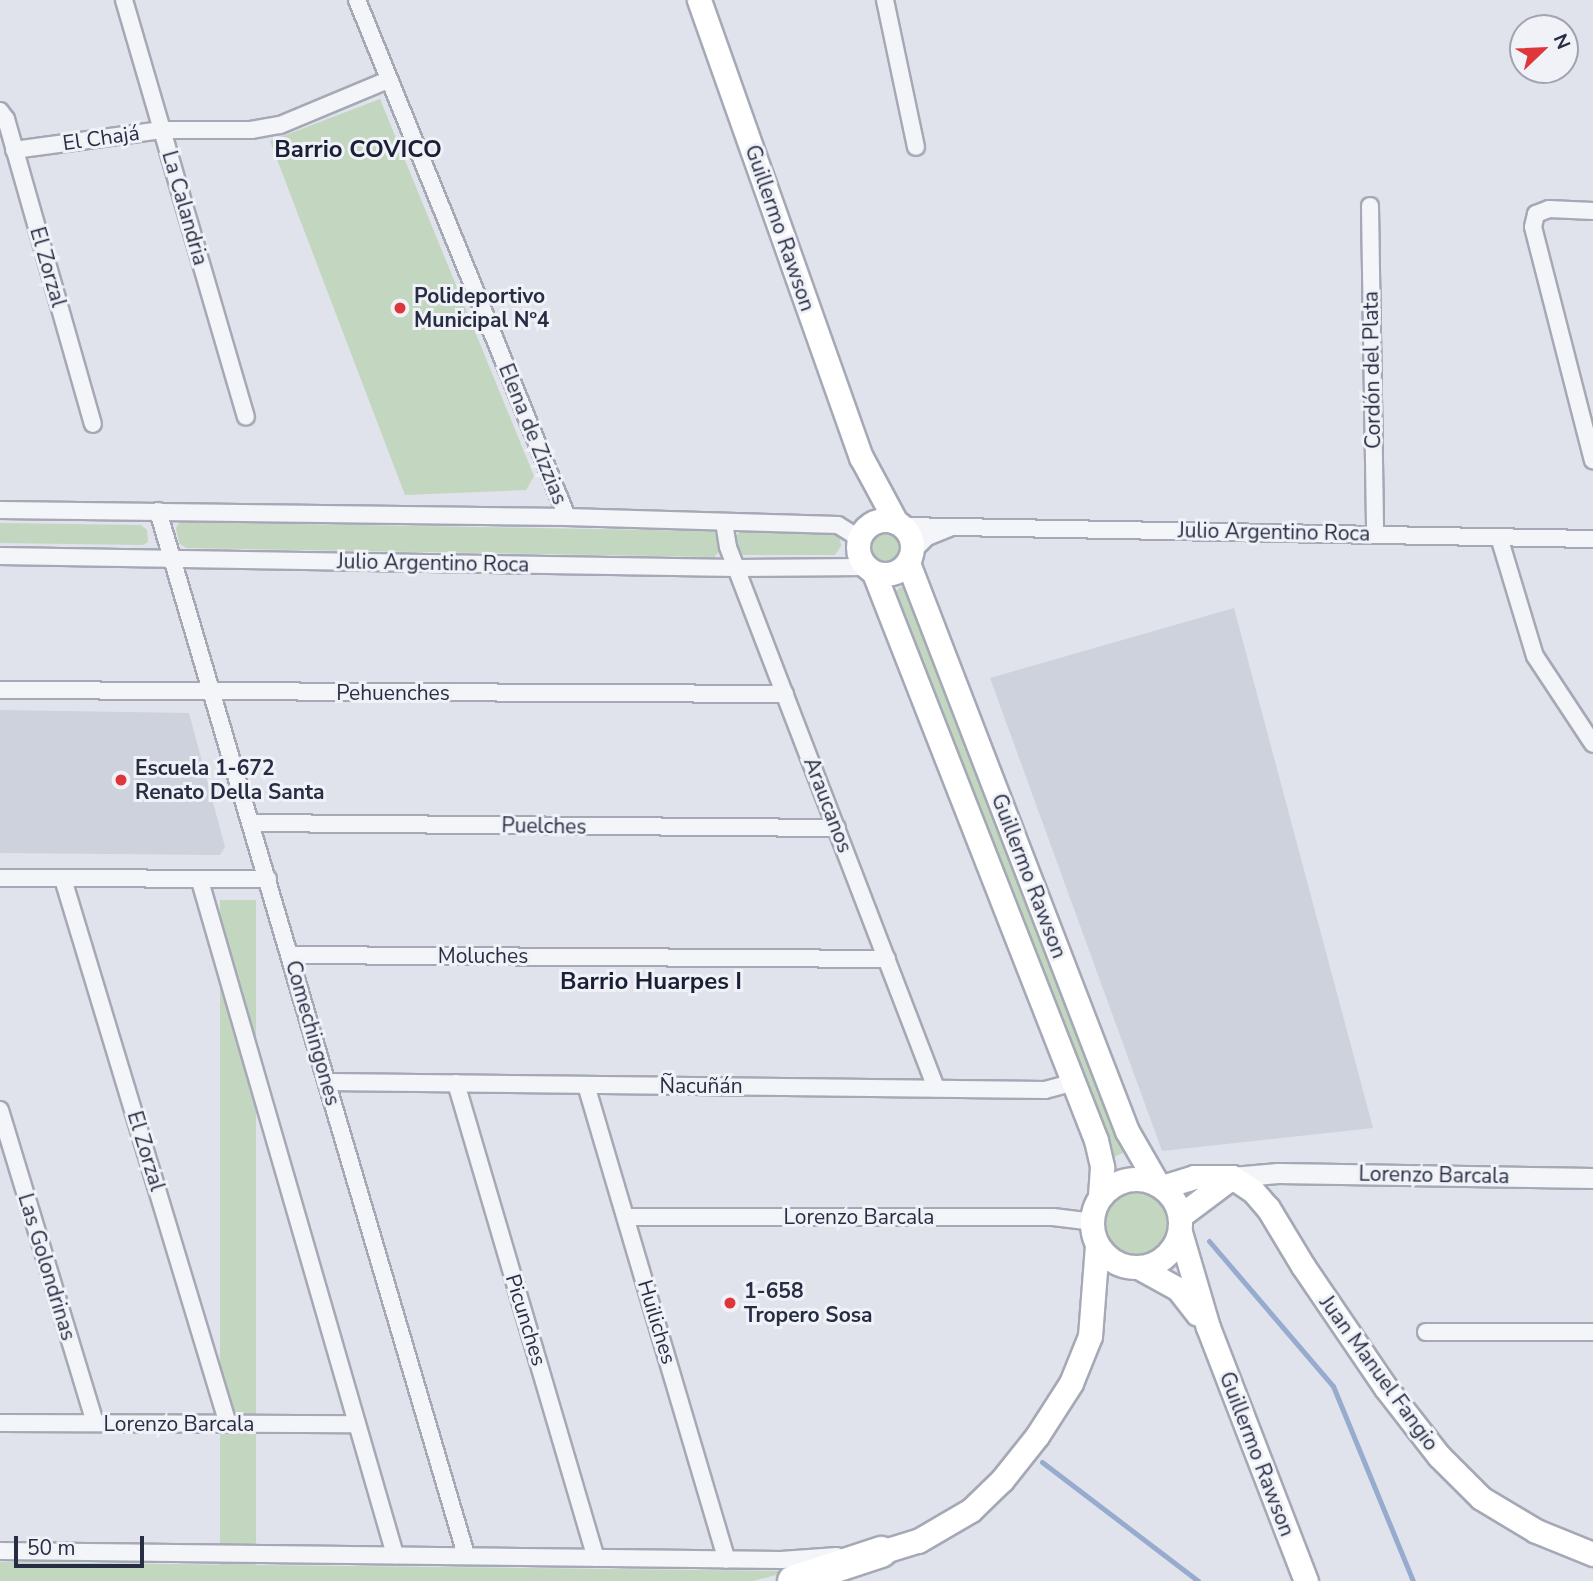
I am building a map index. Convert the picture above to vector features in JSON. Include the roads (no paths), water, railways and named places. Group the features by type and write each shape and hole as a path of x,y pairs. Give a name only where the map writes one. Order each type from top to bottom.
{"highway":[{"path":"793,1581 881,1552"}],"main road":[{"name":"Guillermo Rawson","path":"699,0 883,527"},
{"path":"883,527 911,538 910,557 889,575 870,570 858,554 883,527"},
{"name":"Guillermo Rawson","path":"910,557 1127,1131 1160,1186"},
{"name":"Guillermo Rawson","path":"870,570 1099,1151 1100,1197"},
{"name":"Lorenzo Barcala","path":"1160,1186 1194,1177 1233,1177"},
{"path":"1097,1245 1113,1261 1140,1268 1165,1257 1180,1224 1233,1177"},
{"name":"Juan Manuel Fangio","path":"1233,1177 1253,1191 1268,1208 1303,1266 1386,1388 1439,1456 1481,1498 1536,1531 1593,1555"},
{"path":"881,1552 918,1541 971,1510 1002,1480 1037,1436 1071,1383 1090,1336 1097,1245 1092,1222 1100,1197 1108,1188 1131,1179 1160,1186 1172,1197 1180,1224"},
{"name":"Guillermo Rawson","path":"1180,1224 1208,1327 1306,1581"},
{"name":"Guillermo Rawson","path":"1140,1268 1178,1289 1208,1327"}],"street":[{"name":"La Calandria","path":"124,0 246,417"},
{"name":"Elena de Zizzias","path":"357,0 567,517"},
{"path":"885,0 916,147"},
{"name":"El Chajá","path":"15,150 162,130 251,130 280,124 388,80"},
{"name":"El Zorzal","path":"0,111 6,119 93,424"},
{"name":"Cordón del Plata","path":"1370,206 1375,534"},
{"path":"1593,211 1549,209 1536,214 1533,227 1593,460"},
{"name":"Julio Argentino Roca","path":"0,510 567,517 883,527 954,525 1593,539"},
{"name":"Comechingones","path":"158,511 466,1555"},
{"name":"Araucanos","path":"724,522 728,547 936,1088"},
{"name":"Julio Argentino Roca","path":"910,557 927,537 954,525"},
{"path":"1499,537 1535,656 1593,744"},
{"name":"Julio Argentino Roca","path":"0,555 870,570"},
{"name":"Pehuenches","path":"0,690 785,694"},
{"name":"Puelches","path":"251,823 837,828"},
{"path":"0,878 200,881 268,879"},
{"name":"El Zorzal","path":"63,879 228,1424"},
{"path":"200,881 396,1555"},
{"name":"Moluches","path":"290,955 887,959"},
{"name":"Ñacuñán","path":"327,1082 1045,1090 1073,1082"},
{"name":"Picunches","path":"456,1083 596,1558"},
{"name":"Huiliches","path":"586,1085 727,1559"},
{"name":"Las Golondrinas","path":"0,1110 95,1423"},
{"name":"Lorenzo Barcala","path":"1233,1177 1278,1173 1593,1178"},
{"name":"Lorenzo Barcala","path":"626,1217 1053,1217 1092,1222"},
{"path":"1426,1332 1593,1332"},
{"name":"Lorenzo Barcala","path":"0,1423 357,1424"},
{"path":"0,1551 781,1560 881,1552"}],"waterway":[{"path":"1209,1241 1333,1386 1413,1581"},
{"path":"1042,1462 1198,1581"}],"place":[{"name":"Polideportivo Municipal Nº4","path":"400,308"},
{"name":"Escuela 1-672 Renato Della Santa","path":"121,780"},
{"name":"1-658 Tropero Sosa","path":"730,1303"}],"district":[{"name":"Barrio COVICO","path":"358,150"},
{"name":"Barrio Huarpes I","path":"651,982"}]}
